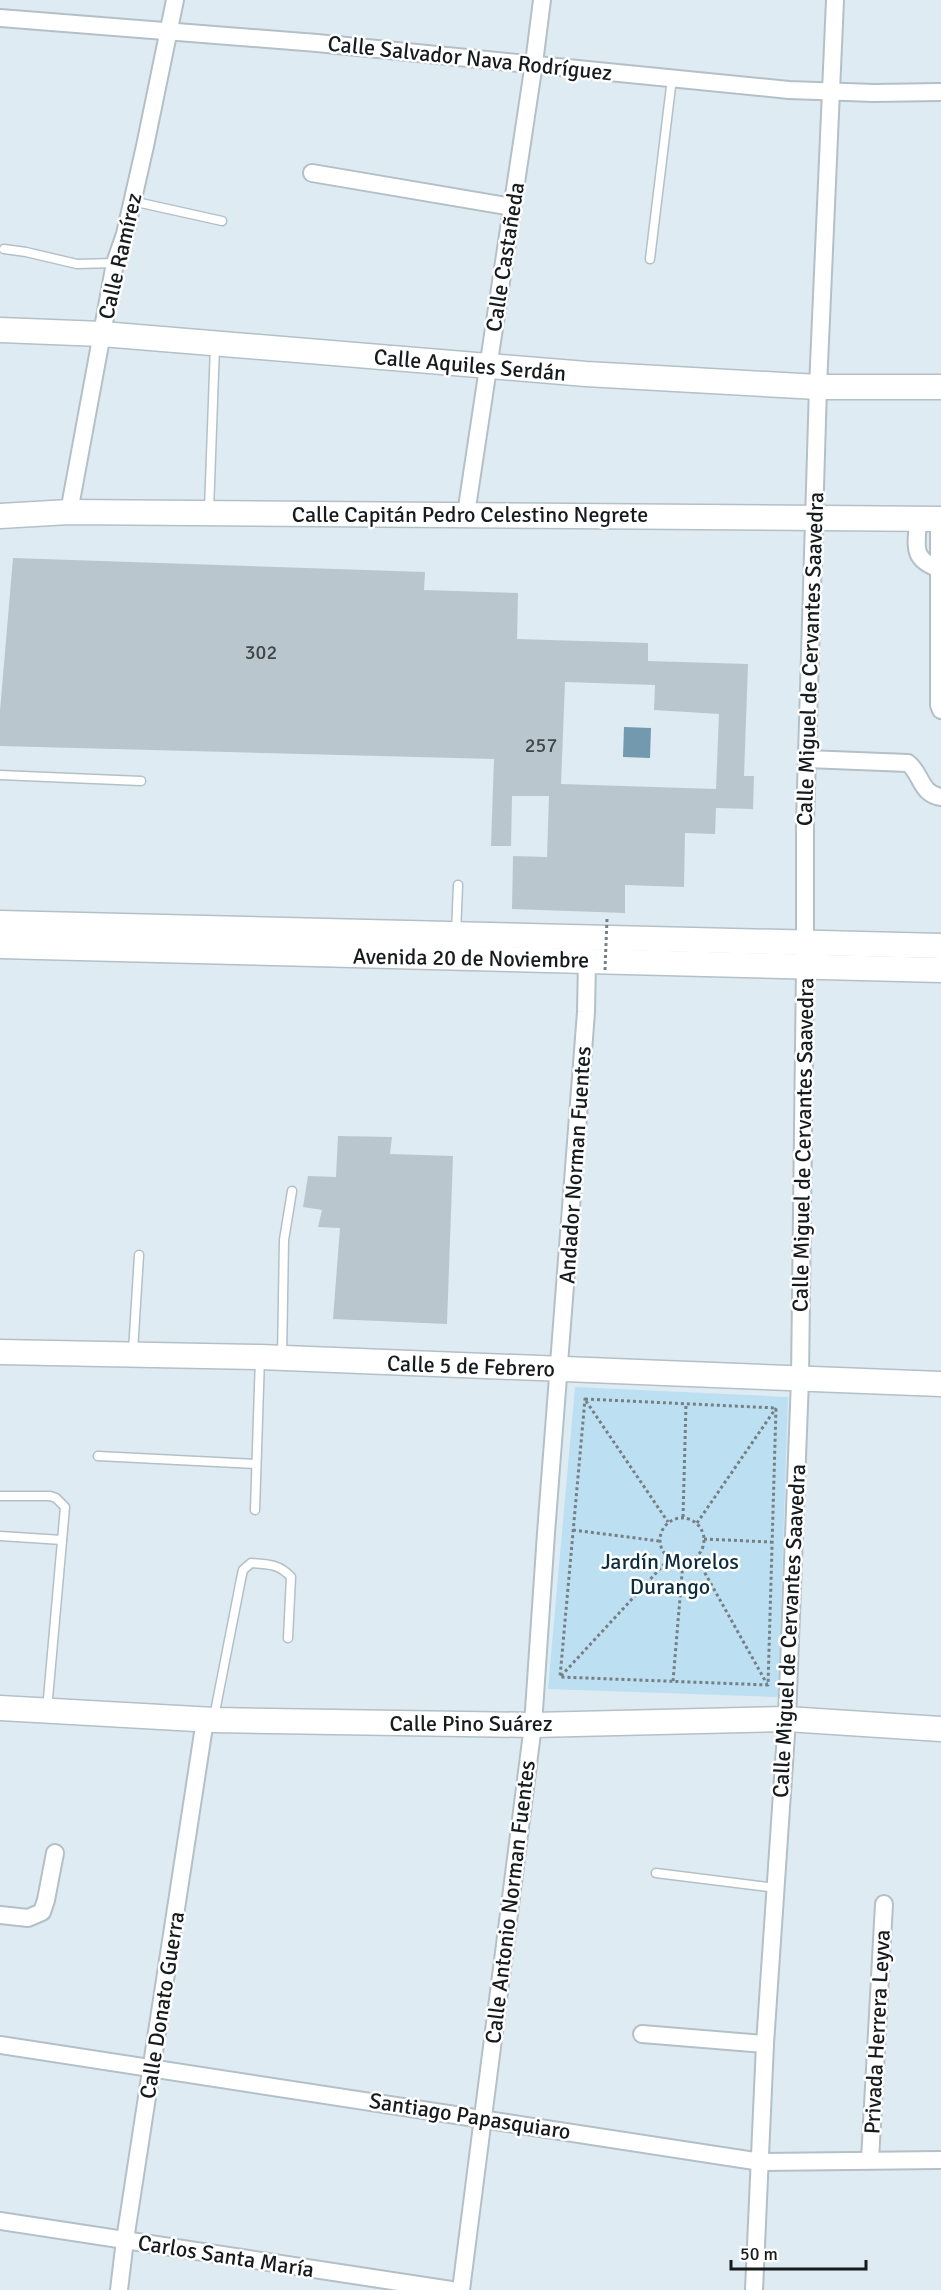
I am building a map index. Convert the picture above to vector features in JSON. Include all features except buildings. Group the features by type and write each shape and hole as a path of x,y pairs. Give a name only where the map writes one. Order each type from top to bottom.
{"street":[{"name":"Calle Ramírez","path":"69,512 115,263 132,201 171,30 175,0"},
{"name":"Calle Castañeda","path":"466,514 542,0"},
{"name":"Calle Miguel de Cervantes Saavedra","path":"754,2290 765,2044 787,1719 800,1379 804,942 813,517 835,0"},
{"name":"Calle Salvador Nava Rodríguez","path":"0,18 171,30 831,92 941,92"},
{"path":"312,173 512,207"},
{"name":"Calle Aquiles Serdán","path":"0,330 102,334 488,367 818,387 941,387"},
{"name":"Calle Capitán Pedro Celestino Negrete","path":"0,516 69,512 933,519"},
{"path":"933,519 917,554 924,564 940,569 941,710"},
{"path":"807,759 908,764 914,768 924,789 930,794 941,797"},
{"name":"Avenida 20 de Noviembre","path":"0,923 941,946"},
{"name":"Avenida 20 de Noviembre","path":"0,946 596,965 805,966 941,970"},
{"name":"Andador Norman Fuentes","path":"559,1370 586,1011 596,965"},
{"name":"Calle 5 de Febrero","path":"0,1352 271,1358 941,1384"},
{"name":"Calle Antonio Norman Fuentes","path":"460,2290 533,1725 559,1370"},
{"name":"Calle Pino Suárez","path":"0,1708 209,1720 533,1725 787,1719 941,1729"},
{"name":"Calle Donato Guerra","path":"119,2290 125,2240 209,1720"},
{"path":"0,1915 28,1918 42,1912 55,1853"},
{"name":"Privada Herrera Leyva","path":"870,2160 884,1904"},
{"path":"642,2034 765,2044"},
{"name":"Santiago Papasquiaro","path":"0,2045 761,2162 941,2160"},
{"name":"Carlos Santa María","path":"0,2221 451,2290"}],"lane":[{"path":"650,259 672,78"},
{"path":"132,201 222,221"},
{"path":"4,249 77,264 115,263"},
{"path":"208,513 216,343"},
{"path":"0,775 141,781"},
{"path":"456,934 458,885"},
{"path":"255,1510 256,1464 292,1191"},
{"path":"132,1355 139,1255"},
{"path":"98,1456 256,1464"},
{"path":"0,1496 50,1496 56,1498 65,1507 47,1710"},
{"path":"0,1536 62,1540"},
{"path":"209,1720 243,1570 251,1563 274,1564 291,1577 288,1638"},
{"path":"656,1873 776,1888"}],"path":[{"path":"596,965 607,919"},
{"path":"585,1399 776,1408"},
{"path":"585,1399 668,1522"},
{"path":"560,1677 585,1399"},
{"path":"683,1517 686,1404"},
{"path":"697,1523 776,1408"},
{"path":"768,1685 776,1408"},
{"path":"683,1517 697,1523 704,1539 701,1552 696,1557 683,1562 669,1558 659,1541 660,1533 668,1522 683,1517"},
{"path":"573,1530 659,1541"},
{"path":"704,1539 772,1542"},
{"path":"696,1557 768,1685"},
{"path":"560,1677 669,1558"},
{"path":"673,1681 683,1562"},
{"path":"560,1677 768,1685"}],"green space":[{"name":"Jardín Morelos Durango","path":"575,1387 788,1397 778,1697 548,1689"}],"shaded area":[{"path":"624,727 651,728 650,758 623,757"}]}
